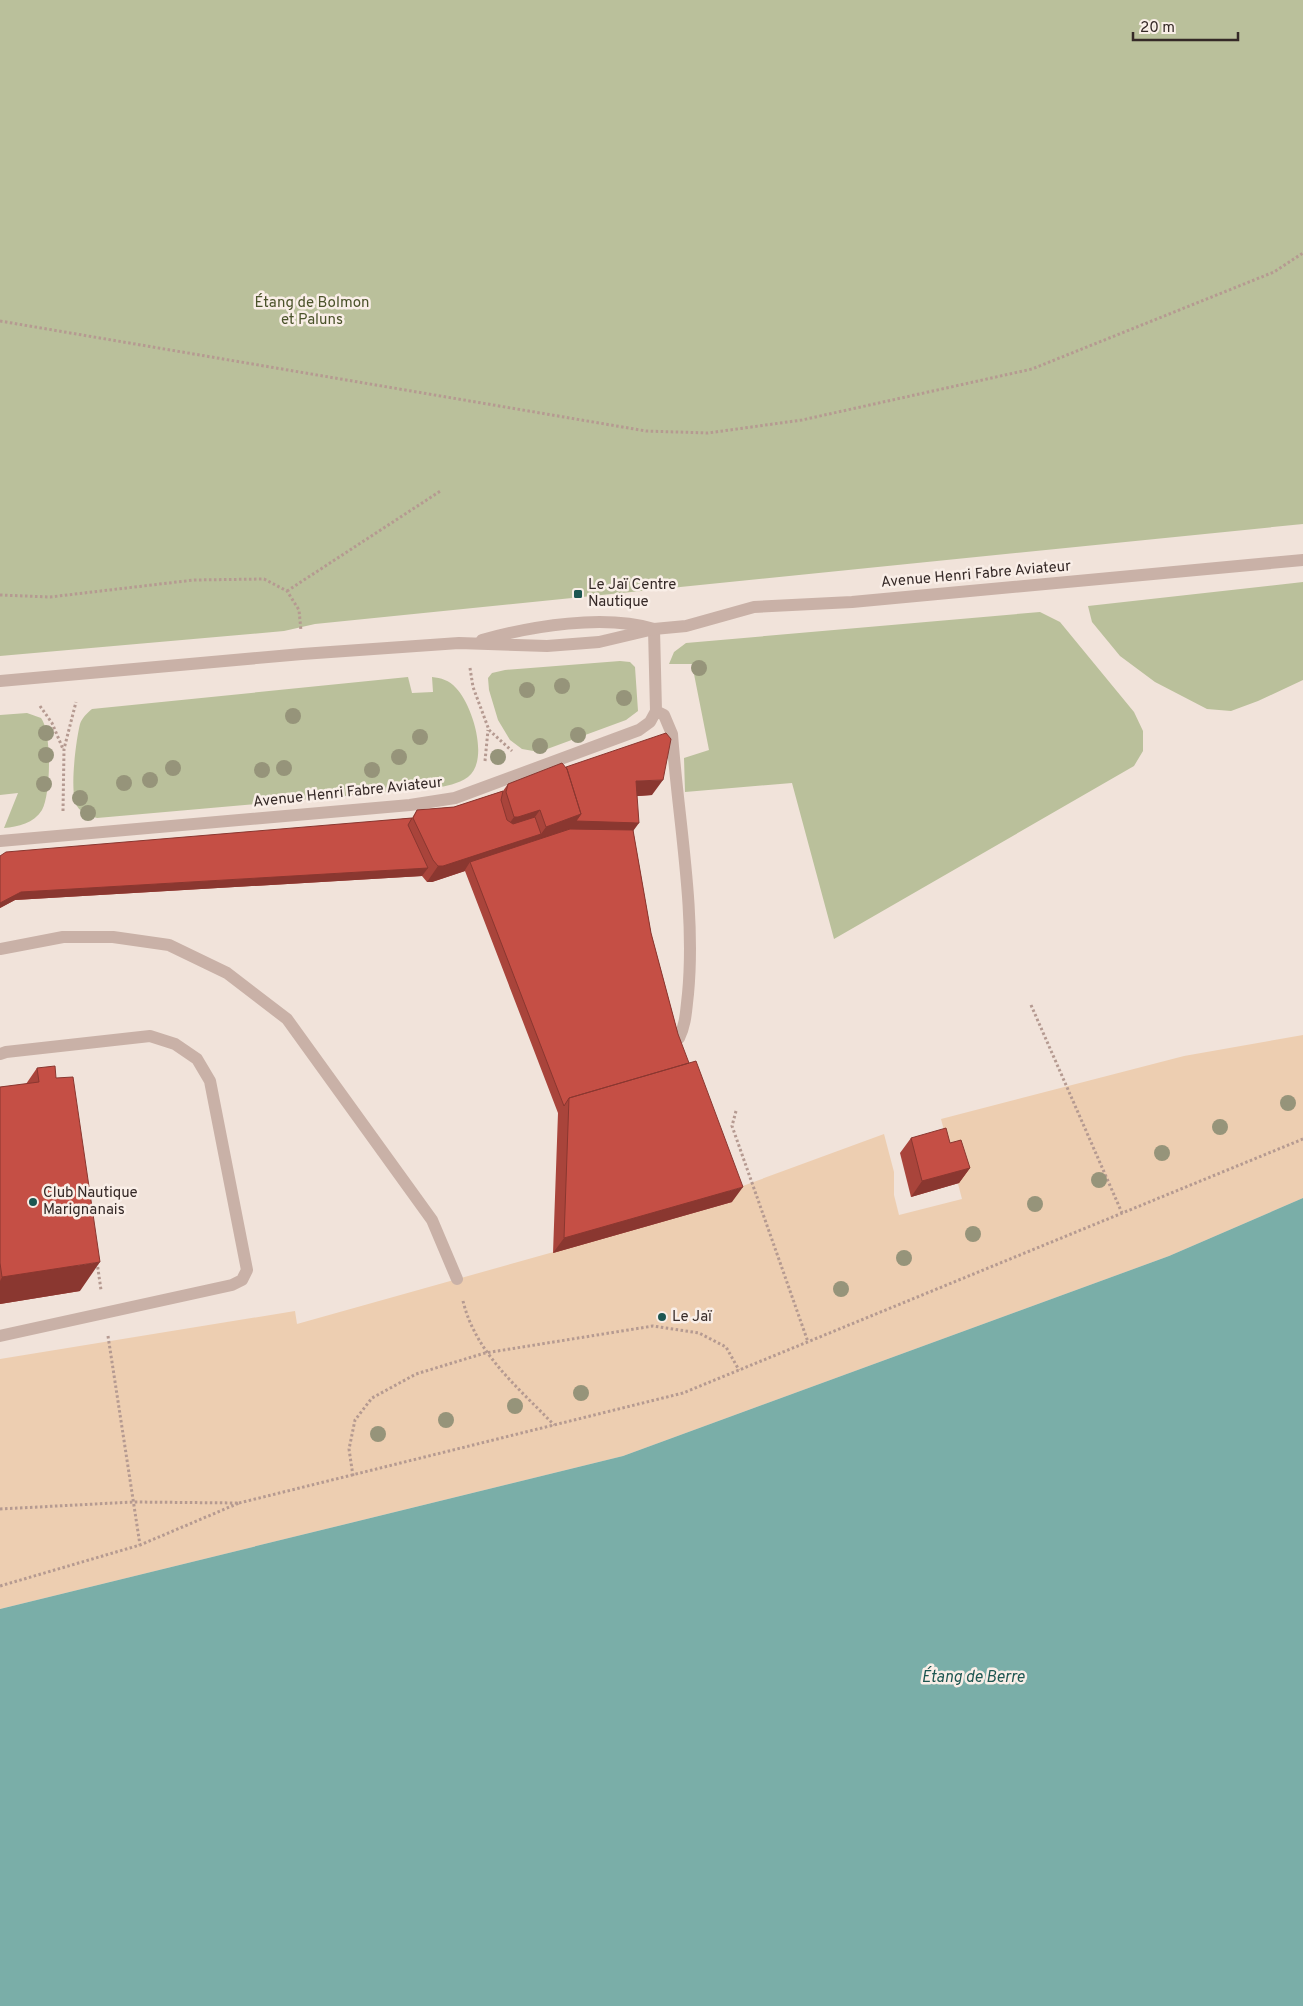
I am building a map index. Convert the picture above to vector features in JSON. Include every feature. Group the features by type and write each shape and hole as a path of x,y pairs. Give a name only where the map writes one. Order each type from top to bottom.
{"street":[{"name":"Avenue Henri Fabre Aviateur","path":"0,681 302,654 468,643 547,646 599,642 654,629 686,626 754,607 852,602 1303,560"},
{"name":"Avenue Henri Fabre Aviateur","path":"468,643 542,627 617,622 636,623 654,629"},
{"path":"654,629 656,711 664,715 672,734 689,920 689,976 684,1028 679,1038"},
{"name":"Avenue Henri Fabre Aviateur","path":"0,841 410,805 454,798 639,730 650,722 656,711"},
{"path":"0,949 63,937 113,937 169,945 226,973 287,1019 432,1220 457,1279"},
{"path":"0,1054 150,1036 175,1044 197,1059 210,1081 247,1270 242,1280 232,1285 0,1336"}],"path":[{"path":"0,321 646,431 708,433 802,420 1032,369 1274,272 1303,253"},
{"path":"287,591 442,490"},
{"path":"0,595 50,597 194,580 264,579 287,591 299,610 302,654"},
{"path":"470,667 473,686 489,730 533,770"},
{"path":"62,836 64,749 76,702"},
{"path":"40,706 52,723 64,749"},
{"path":"1031,1005 1122,1213"},
{"path":"736,1111 732,1126 808,1342"},
{"path":"0,1586 140,1545 240,1503 683,1393 1303,1139"},
{"path":"96,1256 140,1545"},
{"path":"457,1279 466,1313 485,1353 555,1425"},
{"path":"353,1476 349,1449 355,1420 372,1398 416,1374 485,1353 653,1326 699,1333 726,1347 739,1370"},
{"path":"0,1509 134,1502 240,1503"}],"green space":[{"name":"Étang de Bolmon et Paluns","path":"0,0 1303,0 1303,524 315,624 284,631 0,656"},
{"path":"1303,582 1303,680 1231,711 1207,709 1155,682 1120,656 1092,622 1088,606"},
{"path":"1040,612 1060,622 1134,712 1143,731 1143,751 1134,766 834,939 792,783 685,792 684,758 709,750 692,664 669,664 674,652 686,643"},
{"path":"620,661 630,662 635,667 638,711 626,720 539,752 522,749 510,740 498,720 489,690 488,678 492,673 505,670"},
{"path":"408,677 412,693 433,692 432,677 451,683 468,706 476,732 478,758 474,769 468,777 452,784 435,788 97,818 83,812 77,806 73,779 78,732 81,722 92,709"},
{"path":"27,713 41,718 45,725 49,749 49,778 45,802 42,810 35,818 15,827 4,828 18,793 0,795 0,715"}],"sand":[{"name":"Le Jaï","path":"1303,1035 1303,1198 1169,1256 623,1456 0,1609 0,1359 295,1311 297,1324 732,1202 729,1191 884,1134 894,1172 894,1195 899,1215 962,1199 941,1119 1184,1056"}],"water":[{"name":"Étang de Berre","path":"1303,1198 1303,2006 0,2006 0,1609 623,1456 1169,1256"}],"building":[{"path":"666,733 671,739 663,780 636,781 639,823 576,821 581,814 566,767"},
{"path":"562,763 567,769 581,814 546,827 540,810 514,817 506,792 508,784"},
{"path":"503,791 501,800 507,820 513,824 535,817 541,834 438,866 433,860 413,818 417,810 454,807"},
{"path":"412,818 408,825 428,868 21,892 0,903 0,856 6,852"},
{"path":"570,829 633,830 651,933 678,1034 689,1063 569,1098 564,1106 470,862"},
{"path":"696,1061 743,1187 564,1238 569,1098"},
{"name":"Club Nautique Marignanais","path":"55,1066 56,1078 73,1077 100,1262 2,1277 0,1263 0,1087 39,1082 37,1068"},
{"path":"946,1128 950,1143 961,1140 970,1168 922,1181 911,1138"}],"place":[{"name":"Le Jaï Centre Nautique","path":"578,594"},
{"name":"Club Nautique Marignanais","path":"33,1202"},
{"name":"Le Jaï","path":"662,1317"}]}
